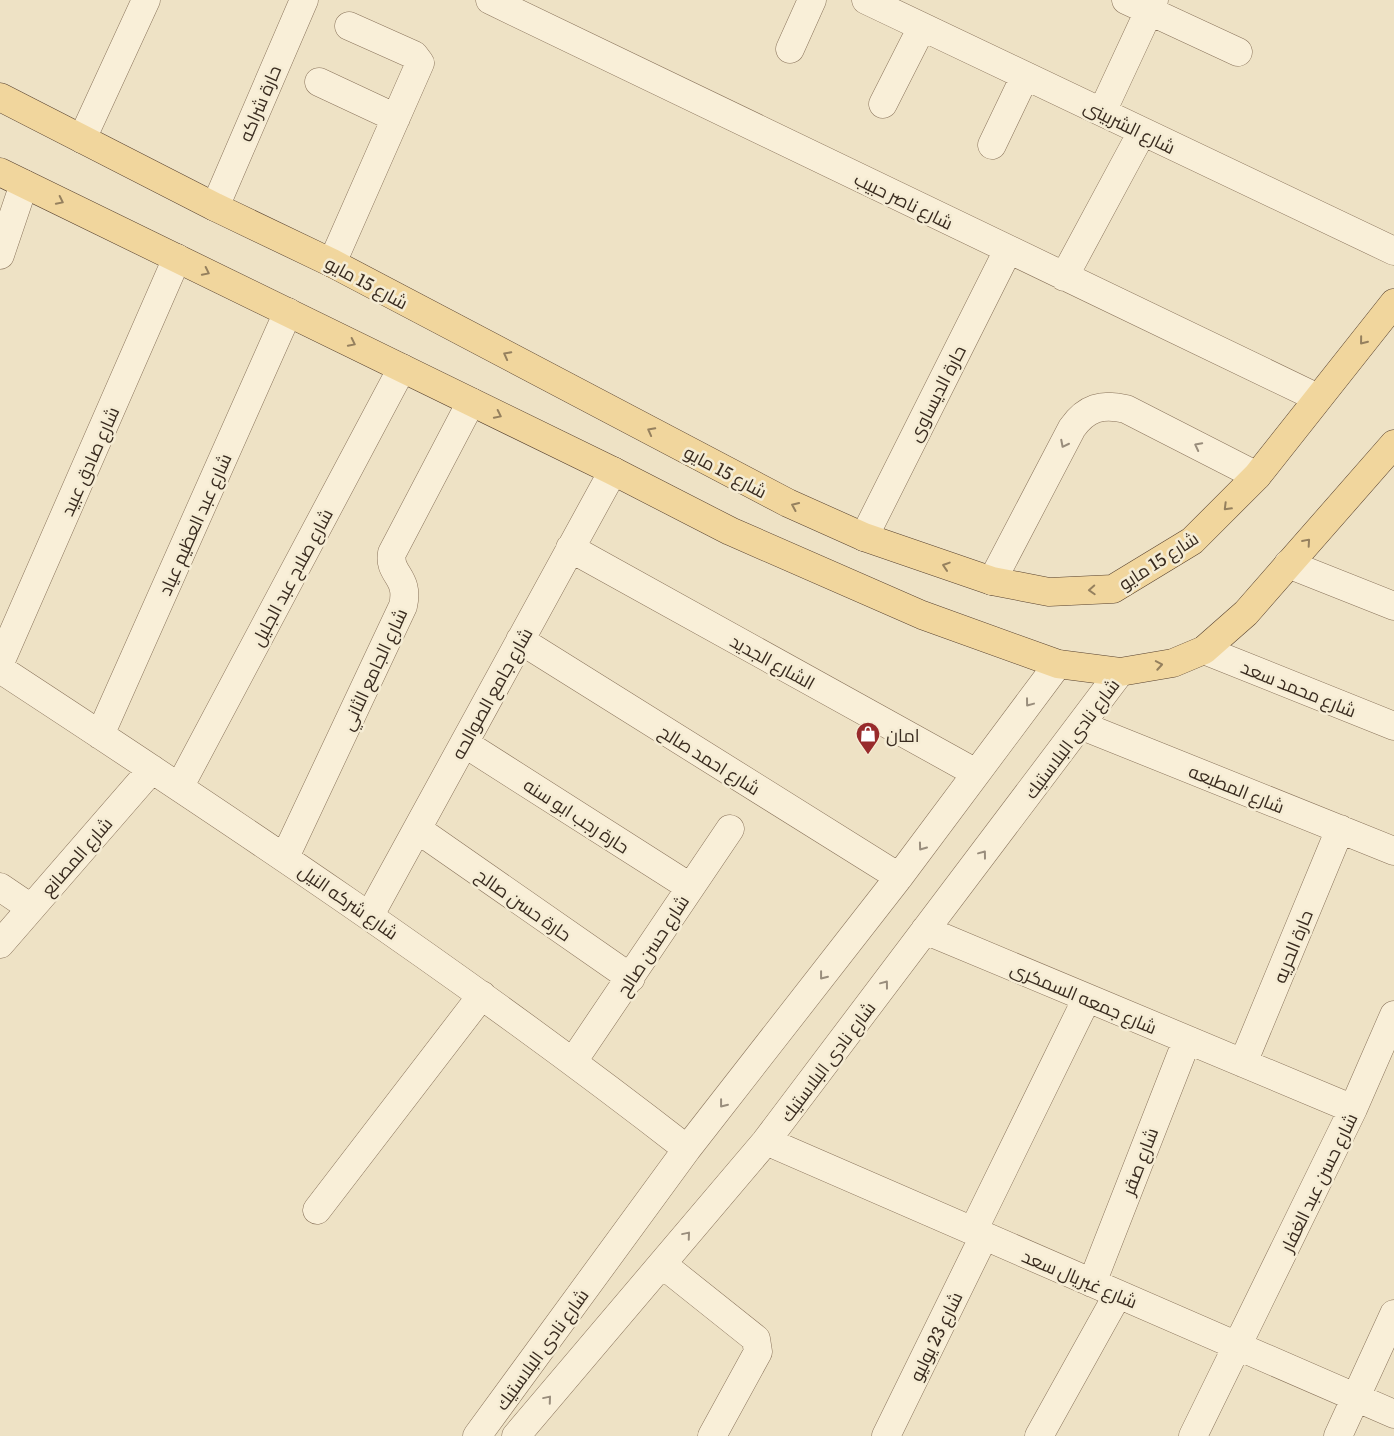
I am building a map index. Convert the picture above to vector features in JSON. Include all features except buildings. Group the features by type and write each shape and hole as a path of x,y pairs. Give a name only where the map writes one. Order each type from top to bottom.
{"main road":[{"name":"شارع 15 مايو","path":"0,98 215,207 332,263 788,503 864,537 992,581 1048,592 1113,589 1192,542 1258,476 1394,303"},
{"path":"0,172 613,471 730,531 922,615 1058,664 1120,672 1173,663 1204,650 1246,613 1394,444"}],"street":[{"path":"82,139 146,0"},
{"name":"حارة شراكه","path":"215,207 304,0"},
{"name":"شارع ناصر حبيب","path":"490,0 1318,398"},
{"path":"790,49 812,0"},
{"name":"شارع الشربينى","path":"866,0 1394,252"},
{"path":"1102,112 1143,4 1238,52"},
{"path":"332,263 420,66 419,60 414,55 349,26"},
{"path":"883,104 922,27"},
{"path":"992,145 1025,76"},
{"path":"319,82 396,118"},
{"path":"1064,276 1142,132"},
{"path":"0,255 24,184"},
{"name":"حارة الديساوى","path":"864,537 1008,250"},
{"name":"شارع صادق عبيد","path":"0,663 177,258"},
{"name":"شارع عبد العظيم عياد","path":"100,735 288,312"},
{"name":"شارع صلاح عبد الجليل","path":"180,786 402,368"},
{"name":"شارع الجامع الثاني","path":"285,857 403,606 404,584 391,564 392,553 471,402"},
{"path":"992,581 1072,428 1079,418 1089,410 1101,406 1126,409 1258,476"},
{"name":"شارع جامع الصوالحه","path":"370,915 613,471"},
{"name":"الشارع الجديد","path":"570,548 976,773"},
{"path":"1288,564 1394,606"},
{"name":"شارع احمد صالح","path":"520,640 899,877"},
{"name":"شارع محمد سعد","path":"1204,650 1394,726"},
{"name":"شارع نادى البلاستيك","path":"477,1436 687,1149 899,877 1058,664"},
{"name":"شارع شركه النيل","path":"0,669 180,786 370,915 574,1060 687,1149"},
{"name":"شارع نادى البلاستيك","path":"516,1436 766,1141 1120,672"},
{"name":"شارع المطبعه","path":"1080,725 1394,851"},
{"name":"حارة رجب ابو سنه","path":"464,743 690,887"},
{"name":"شارع المصانع","path":"0,944 152,769"},
{"name":"حارة حسن صالح","path":"417,829 631,978"},
{"name":"شارع حسن صالح","path":"574,1060 730,829"},
{"name":"حارة الحريه","path":"1243,1063 1340,829"},
{"path":"0,887 31,908"},
{"name":"شارع جمعه السمكرى","path":"925,930 1353,1109"},
{"path":"317,1210 482,995"},
{"name":"شارع 23 يوليو","path":"886,1436 1087,998"},
{"name":"شارع حسن عبد الغفار","path":"1193,1436 1353,1109 1394,1015"},
{"name":"شارع صقر","path":"1092,1283 1187,1040"},
{"name":"شارع غبريال سعد","path":"766,1141 1394,1414"},
{"path":"662,1264 756,1339 758,1345 758,1352 712,1436"},
{"path":"1040,1436 1118,1294"},
{"path":"1338,1436 1394,1314"}],"place":[{"name":"امان","path":"868,755"}]}
